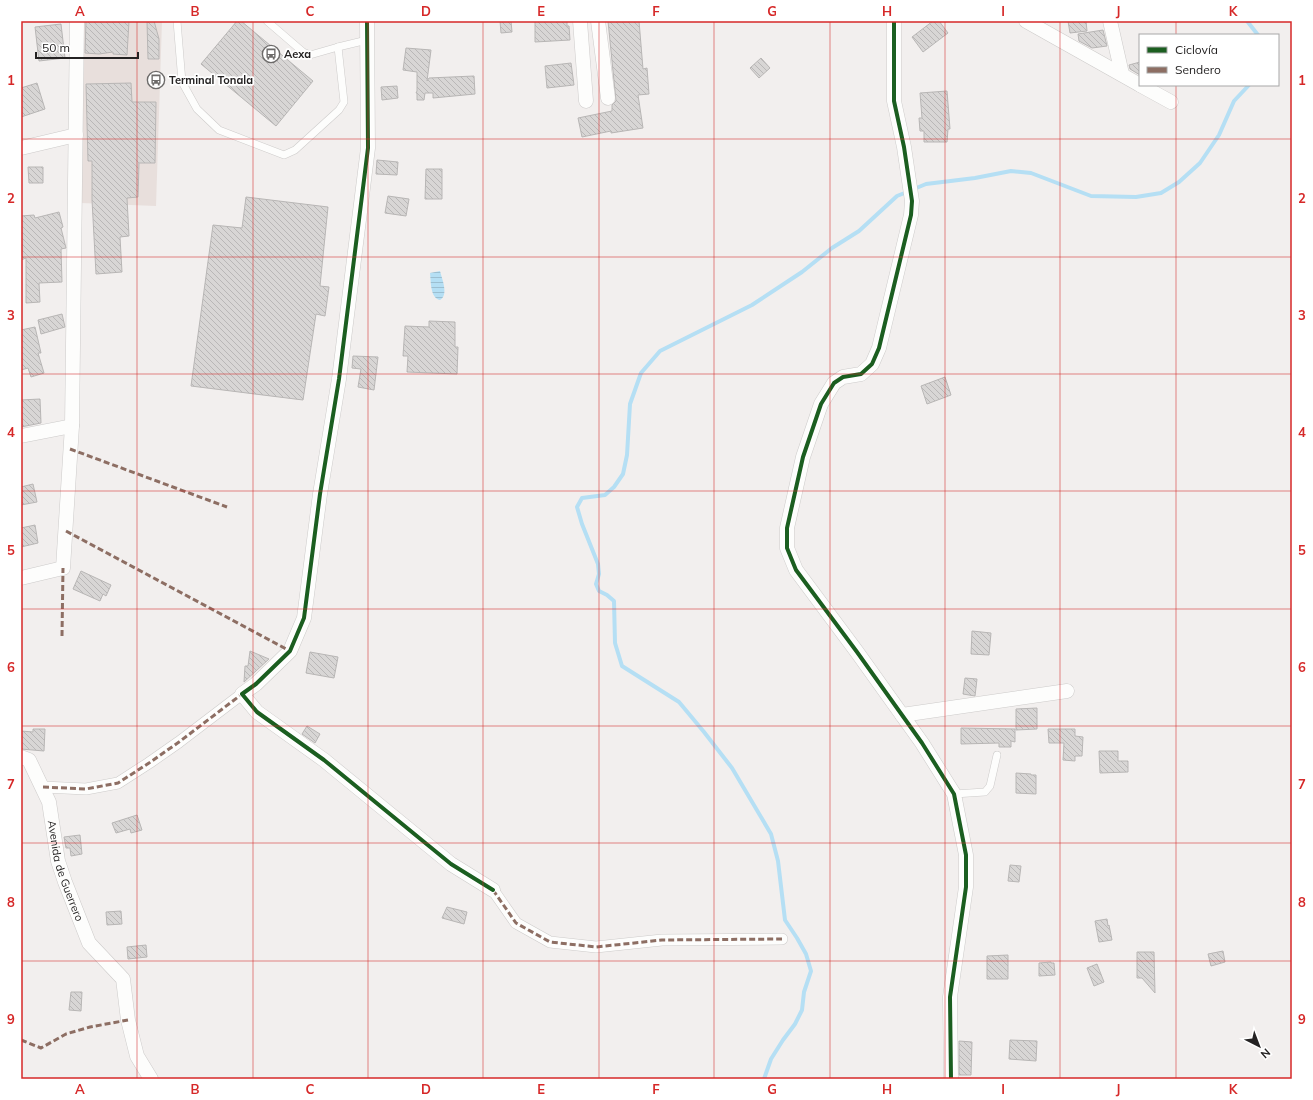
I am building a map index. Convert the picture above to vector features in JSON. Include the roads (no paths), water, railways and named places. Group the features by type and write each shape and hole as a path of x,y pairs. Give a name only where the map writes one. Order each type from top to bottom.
{"street":[{"path":"21,578 64,568 72,426 77,21"},
{"path":"42,787 86,790 118,783 149,764 256,684 290,651 304,618 320,494 339,379 368,148 367,21"},
{"path":"580,21 586,101"},
{"path":"598,21 608,98"},
{"path":"894,21 894,101 904,147 912,201 911,215 879,348 872,364 861,374 843,377 834,383 821,404 803,457 787,528 787,548 796,570 922,743 954,794 966,855 966,888 950,997 951,1079"},
{"path":"1026,21 1139,84"},
{"path":"1110,21 1122,74"},
{"path":"1142,86 1171,102"},
{"path":"21,148 76,135"},
{"path":"21,436 72,426"},
{"path":"902,715 1067,691"},
{"path":"242,694 257,712 324,760 451,864 493,890 516,923 550,942 596,947 662,940 782,939"},
{"name":"Avenida de Guerrero","path":"21,757 29,760 49,802 58,860 89,943 123,979 128,1020 137,1056 151,1079"}],"lane":[{"path":"177,21 182,82 197,110 219,130 284,155 295,150 339,110 344,102 338,47"},
{"path":"266,21 303,52 310,55 367,40"},
{"path":"954,794 985,792 990,786 997,755"}],"water":[{"path":"440,271 444,294 443,298 440,300 434,296 430,273"}],"waterway":[{"path":"1247,21 1257,34"},
{"path":"914,189 926,184 975,178 1011,171 1031,173 1091,196 1136,197 1161,193 1179,182 1200,163 1219,135 1234,101 1248,86"},
{"path":"764,1079 771,1059 795,1024 802,1010 804,992 811,971 806,954 785,920 778,861 771,834 732,768 679,702 622,666 615,643 614,601 599,591 596,584 599,574 598,564 577,507 582,498 605,495 614,487 623,474 627,455 630,404 641,373 660,351 752,305 802,272 832,248 859,231 897,196 907,192"}],"place":[{"name":"Aexa","path":"271,54"},
{"name":"Terminal Tonala","path":"156,80"}]}
